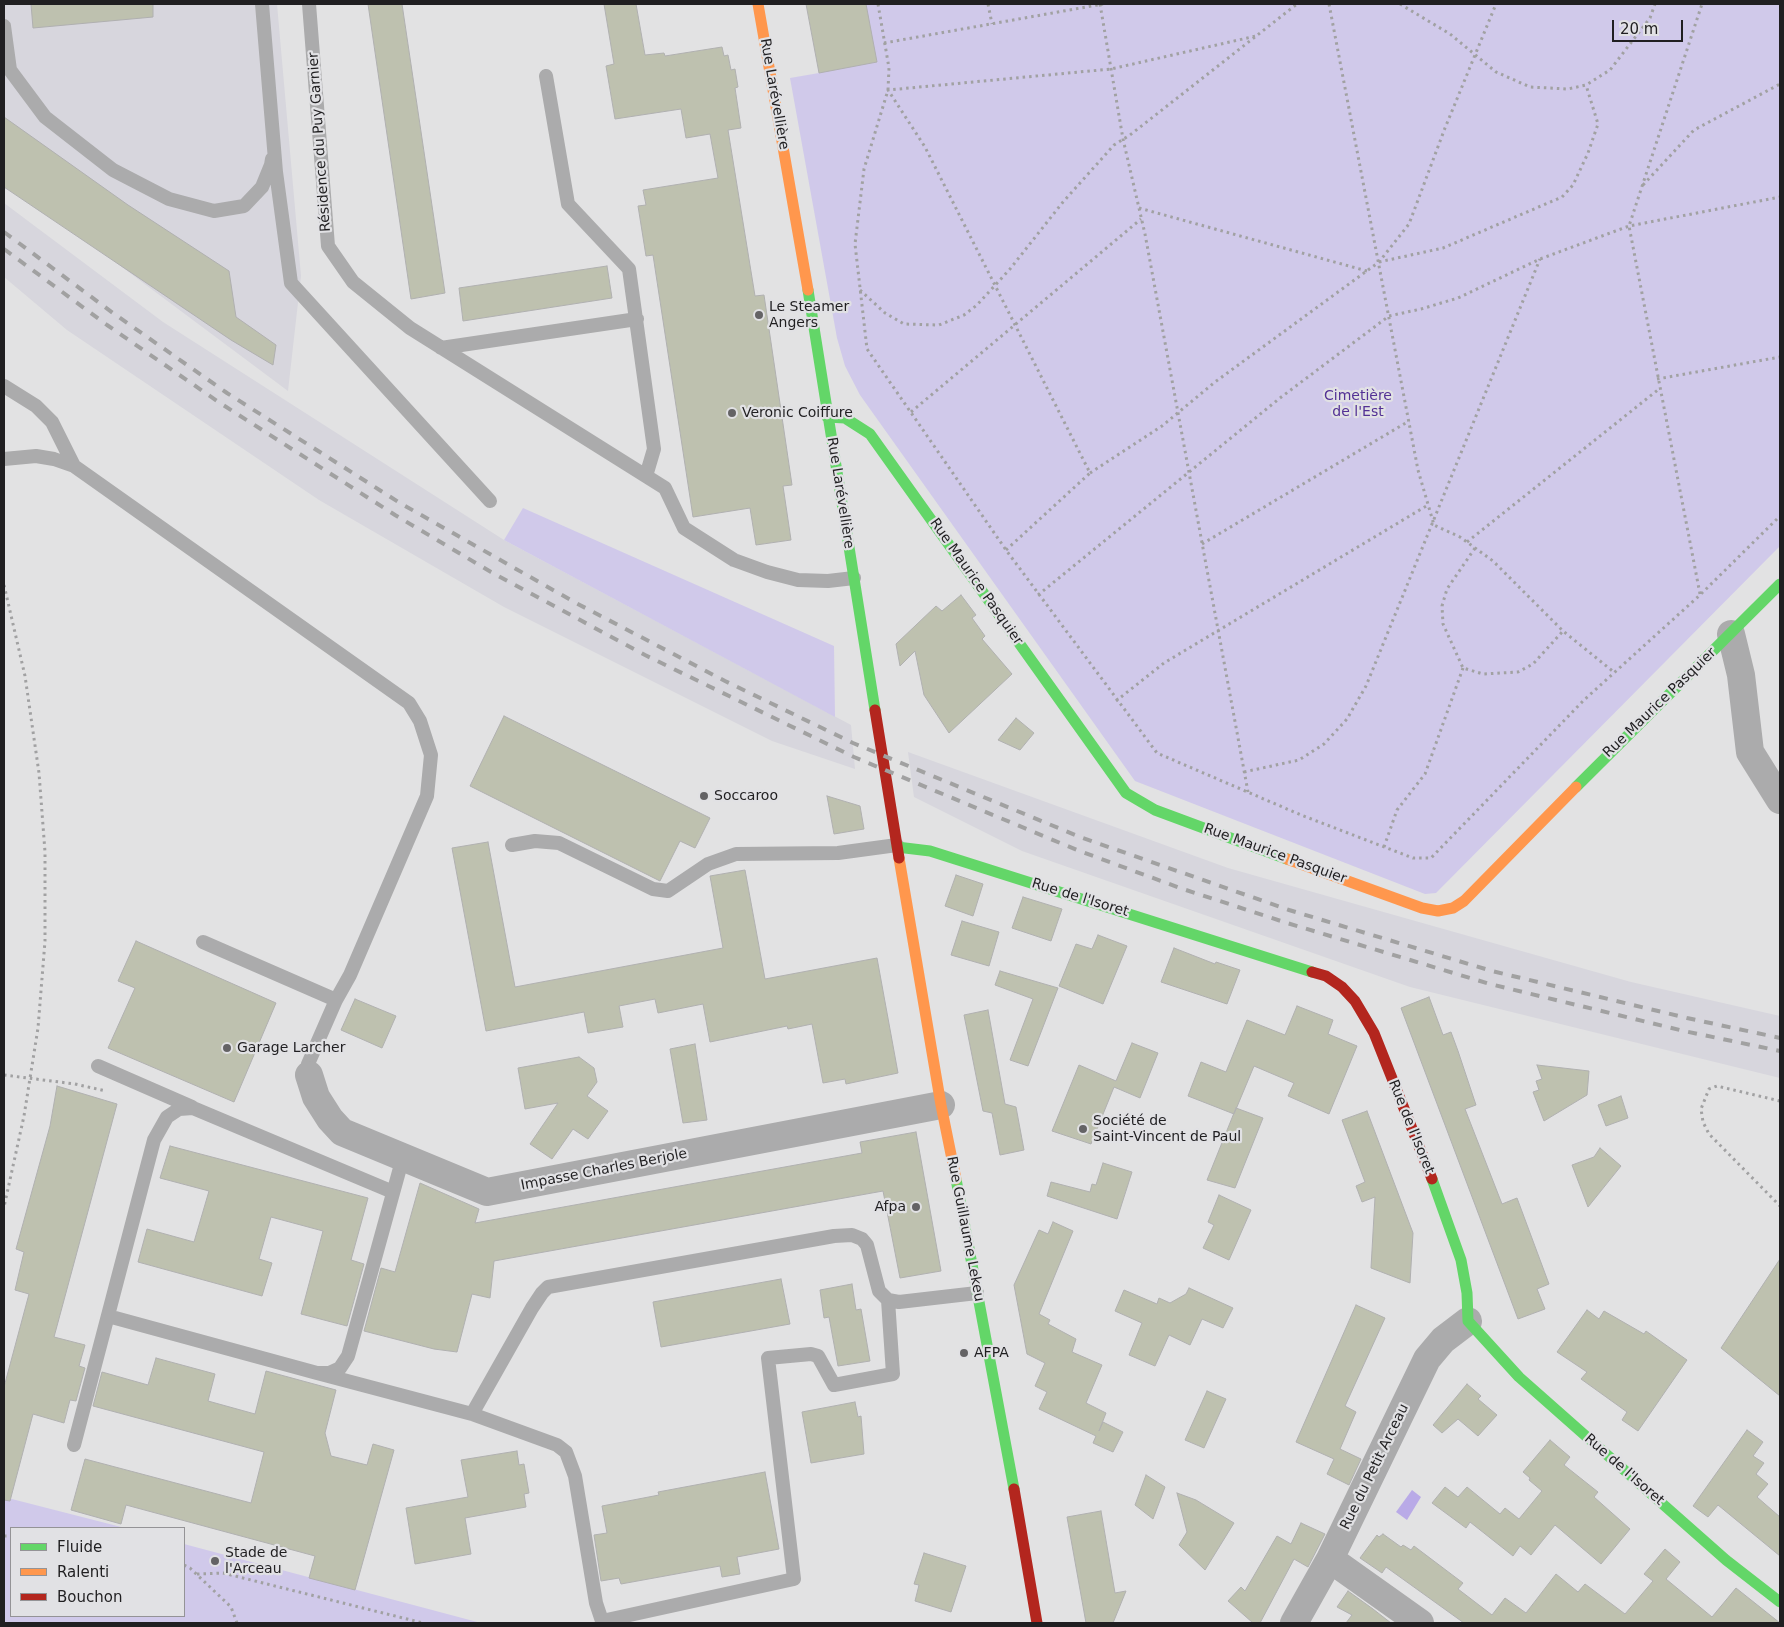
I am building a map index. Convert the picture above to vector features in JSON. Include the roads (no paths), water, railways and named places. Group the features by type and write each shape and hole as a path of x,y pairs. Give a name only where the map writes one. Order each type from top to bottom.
{"street":[{"name":"Rue Larévellière","path":"758,4 800,243 896,842"},
{"name":"Rue Maurice Pasquier","path":"828,417 845,418 870,434 1126,793 1155,810 1422,908 1438,911 1453,908 1464,901 1659,702 1731,634 1780,584"},
{"path":"1731,634 1741,675 1750,752 1780,800"},
{"name":"Rue Guillaume Lekeu","path":"896,842 941,1105 1035,1601 1037,1623"},
{"name":"Rue de l'Isoret","path":"896,842 930,851 1326,976 1342,987 1356,1001 1374,1033 1451,1227 1462,1260 1467,1293 1468,1321 1519,1377 1726,1560 1780,1602"},
{"name":"Impasse Charles Berjole","path":"309,1076 316,1097 330,1120 342,1132 487,1192 941,1105"},
{"name":"Rue du Petit Arceau","path":"1294,1623 1330,1559 1428,1359 1443,1340 1468,1321"},
{"path":"1330,1559 1420,1623"}],"lane":[{"path":"262,4 276,172 290,283 490,501"},
{"name":"Résidence du Puy Garnier","path":"309,4 328,246 353,282 410,328 665,488 684,528 734,560 767,572 798,580 828,581 854,578"},
{"path":"4,26 10,70 45,116 113,170 169,199 214,211 244,206 262,188 271,165 269,86"},
{"path":"546,76 568,204 629,269 654,449 646,476"},
{"path":"441,348 637,319"},
{"path":"4,386 36,406 52,422 74,466"},
{"path":"4,459 36,456 54,459 74,466 409,704 420,721 430,756 427,796 350,975 336,1000 308,1064 309,1076"},
{"path":"512,846 534,841 559,843 653,889 668,891 708,864 736,854 838,853 896,842"},
{"path":"203,942 336,1000"},
{"path":"98,1066 393,1192"},
{"path":"74,1445 154,1140 167,1117 179,1109 193,1108"},
{"path":"317,1373 329,1373 340,1368 348,1356 403,1157"},
{"path":"472,1414 532,1308 542,1293 548,1288 834,1236 852,1235 862,1239 866,1245 879,1291 888,1300 899,1302 977,1293"},
{"path":"108,1316 472,1414 557,1445 566,1452 575,1476 596,1603 602,1622 794,1579 768,1358 811,1354 818,1356 834,1385 893,1374 888,1300"}],"railway":[{"path":"4,232 113,313 227,393 400,503 576,603 725,681 853,743 1080,837 1289,910 1492,971 1687,1018 1780,1038"},
{"path":"4,249 107,325 220,403 395,515 491,572 645,655 854,757 1077,850 1180,888 1287,923 1490,984 1684,1031 1780,1051"}],"place":[{"name":"Le Steamer Angers","path":"759,315"},
{"name":"Veronic Coiffure","path":"732,413"},
{"name":"Soccaroo","path":"704,796"},
{"name":"Garage Larcher","path":"227,1048"},
{"name":"Société de Saint-Vincent de Paul","path":"1083,1129"},
{"name":"Afpa","path":"916,1207"},
{"name":"AFPA","path":"964,1353"},
{"name":"Stade de l'Arceau","path":"215,1561"}],"park label":[{"name":"Cimetière de l'Est","path":"1358,404"}]}
